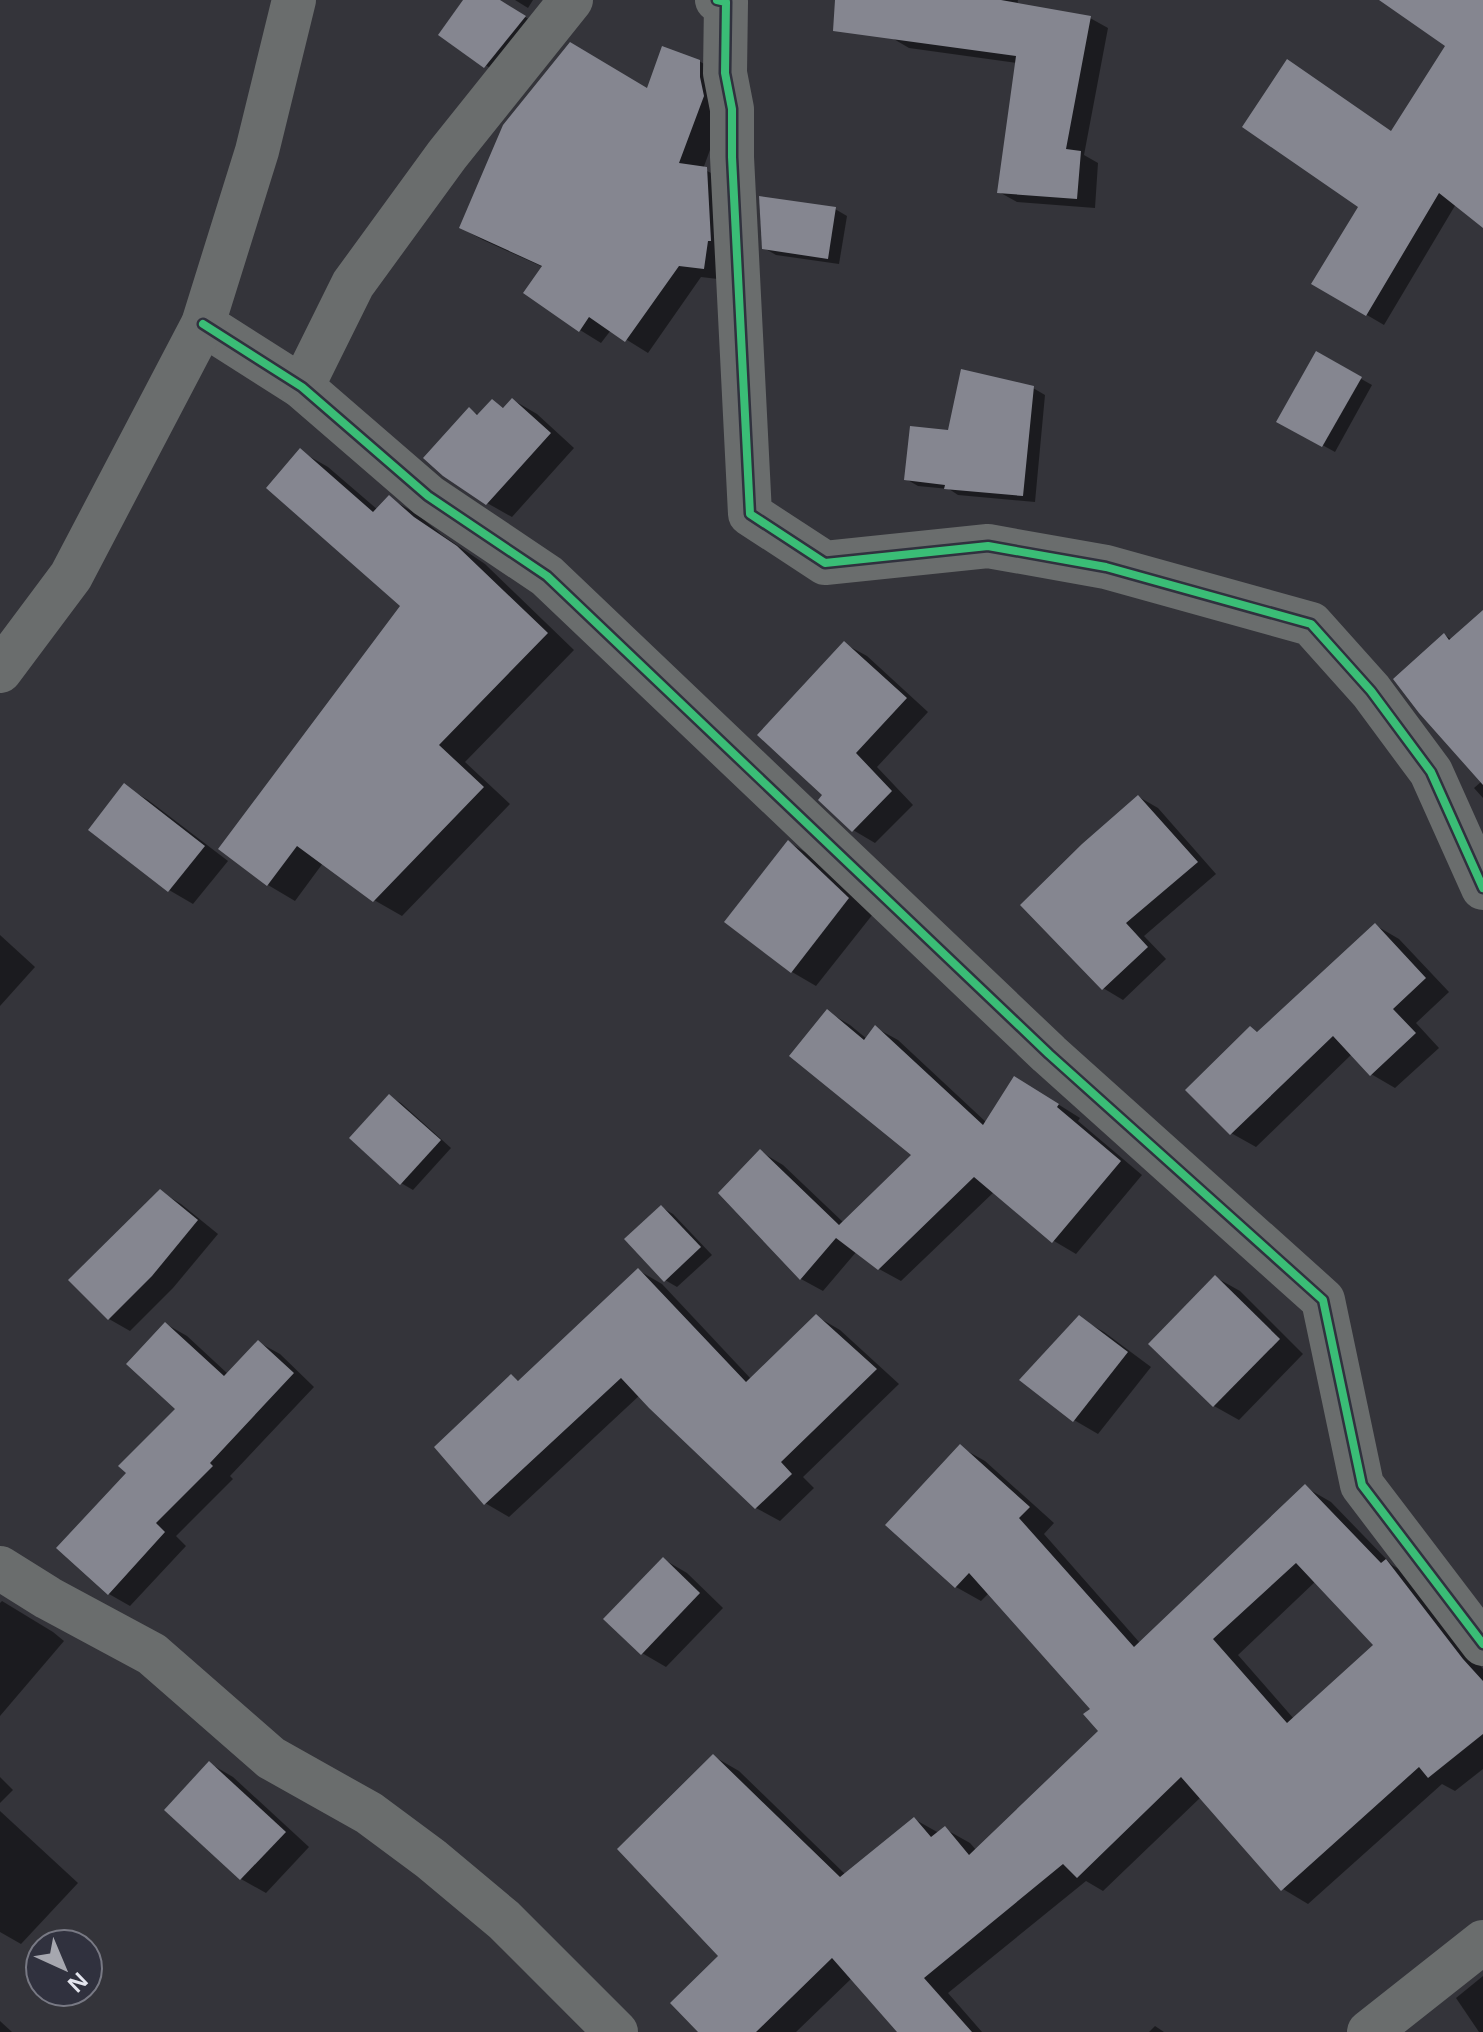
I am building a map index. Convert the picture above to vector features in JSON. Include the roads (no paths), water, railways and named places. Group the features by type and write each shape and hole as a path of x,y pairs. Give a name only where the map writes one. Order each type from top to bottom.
{"street":[{"path":"0,671 71,576 203,324 257,151 294,0"},
{"path":"302,387 353,284 447,155 571,0"},
{"path":"717,0 726,2 725,73 732,109 750,514 825,563 988,546 1106,567 1311,624 1371,691 1431,772 1483,888"},
{"path":"203,324 302,387 428,496 547,576 1049,1054 1323,1300 1362,1485 1483,1644"},
{"path":"0,1568 48,1598 152,1654 271,1758 369,1813 504,1920 616,2032"},
{"path":"1369,2032 1483,1942"}]}
